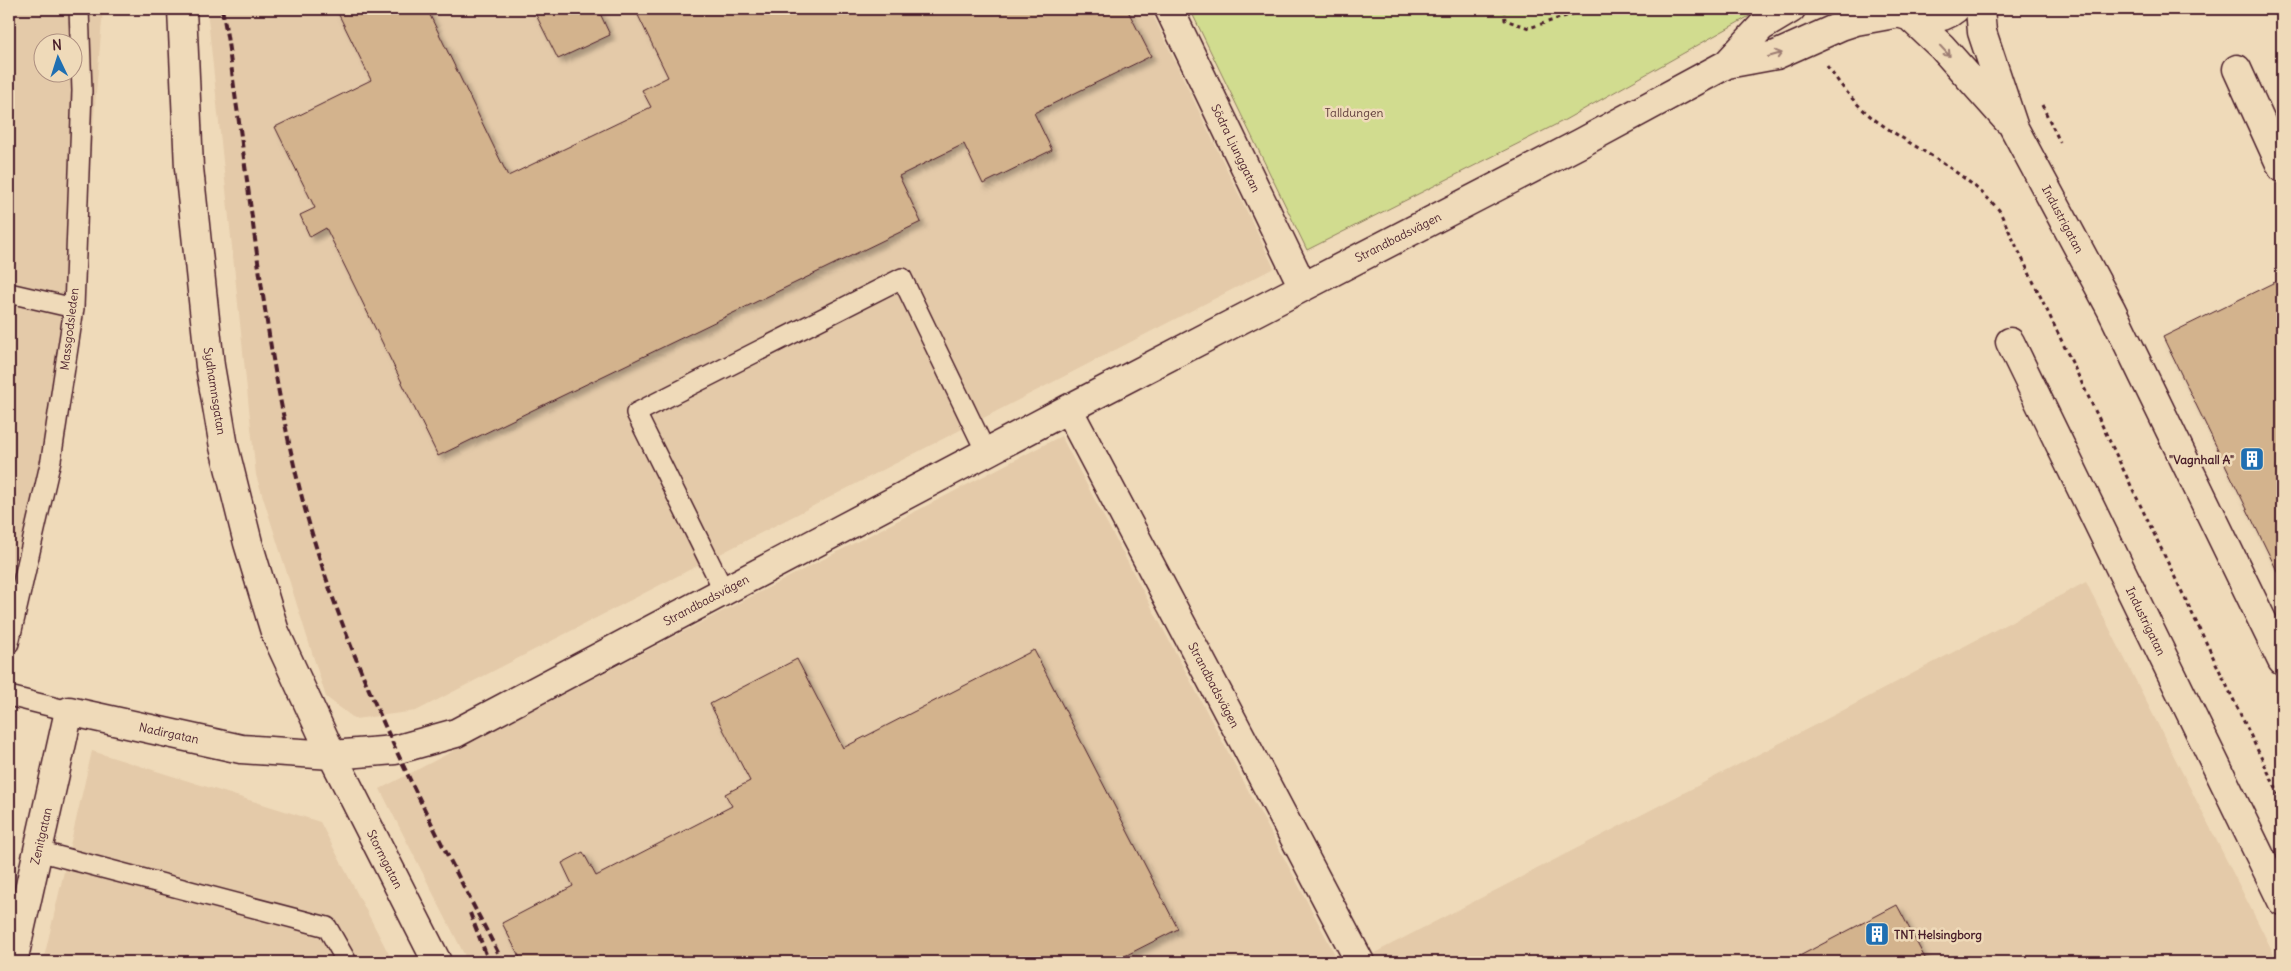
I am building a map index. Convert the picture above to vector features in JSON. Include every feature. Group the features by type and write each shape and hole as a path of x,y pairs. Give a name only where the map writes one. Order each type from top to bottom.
{"street":[{"name":"Sydhamnsgatan","path":"182,9 189,168 210,366 224,447 248,543 275,632 332,755"},
{"name":"Södra Ljunggatan","path":"1169,9 1303,287"},
{"name":"Strandbadsvägen","path":"1727,64 1761,27 1791,9"},
{"name":"Strandbadsvägen","path":"332,755 395,750 456,733 1068,408 1581,143 1727,64 1776,55 1856,21 1901,13 1934,18 1955,9"},
{"name":"Industrigatan","path":"1980,9 1982,32 2014,128 2111,309 2282,661"},
{"name":"Industrigatan","path":"1901,13 1942,47 2014,128"},
{"path":"2238,69 2282,168"},
{"name":"Industrigatan","path":"2010,342 2282,901"},
{"name":"Strandbadsvägen","path":"1068,408 1360,962"},
{"name":"Nadirgatan","path":"70,711 241,749 332,755"},
{"name":"Zenitgatan","path":"13,962 70,711"},
{"name":"Stormgatan","path":"332,755 437,962"}],"lane":[{"name":"Massgodsleden","path":"9,643 51,460 74,308 82,91 79,9"},
{"path":"724,591 636,413 902,278 986,452"},
{"path":"9,293 74,308"},
{"name":"Nadirgatan","path":"9,696 70,711"},
{"path":"38,851 327,927 347,962"}],"path":[{"path":"1504,9 1506,20 1529,28 1588,9"}],"shaded area":[{"path":"9,9 103,9 89,177 74,301 9,613"},
{"path":"207,9 1150,9 1274,268 416,711 355,719 326,697 256,475"},
{"path":"1061,436 1339,962 468,962 380,789"},
{"path":"2086,582 2278,962 1357,962 1838,713"},
{"path":"92,751 320,822 393,962 43,962"}],"green space":[{"name":"Talldungen","path":"1190,9 1762,9 1563,121 1307,250"}],"building":[{"path":"336,9 427,9 508,176 651,107 642,90 668,77 635,9 1127,9 1151,56 1034,113 1052,150 983,184 964,144 899,176 921,222 438,456 326,228 310,237 300,215 315,208 275,127 371,80"},
{"path":"533,9 598,9 610,35 558,59"},
{"name":"\"Vagnhall A\"","path":"2279,280 2282,287 2282,581 2163,337"},
{"path":"1034,650 1178,929 1113,962 522,962 502,923 573,886 562,863 583,852 596,876 732,806 725,794 750,781 710,704 797,659 843,748"},
{"name":"TNT Helsingborg","path":"1897,905 1927,962 1788,962"}],"railway":[{"path":"222,9 229,46 263,296 278,389 298,482 316,545 336,607 386,728 443,846 503,962"},
{"path":"470,913 489,962"}],"place":[{"name":"\"Vagnhall A\"","path":"2252,459"},
{"name":"TNT Helsingborg","path":"1877,934"}]}
